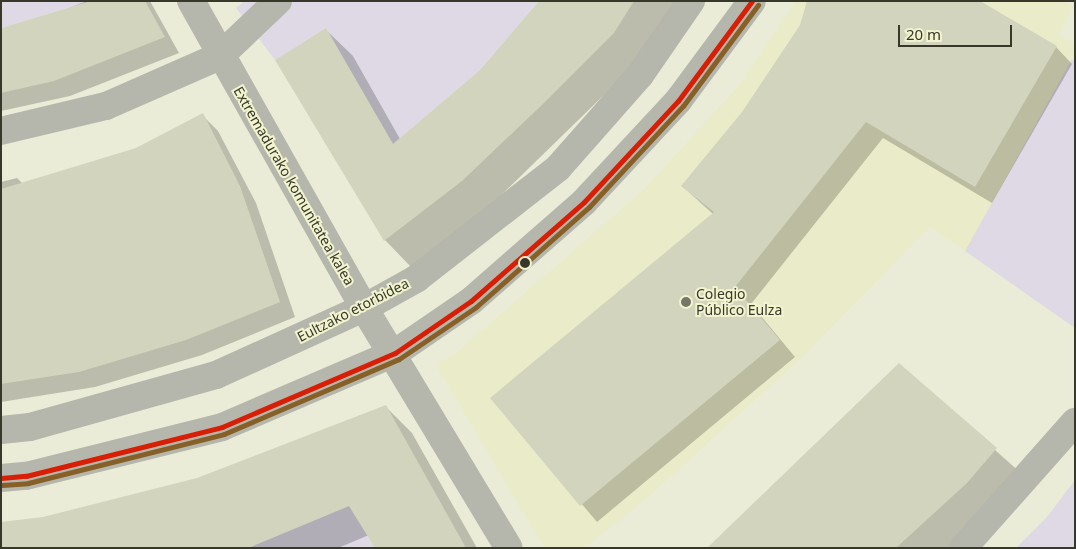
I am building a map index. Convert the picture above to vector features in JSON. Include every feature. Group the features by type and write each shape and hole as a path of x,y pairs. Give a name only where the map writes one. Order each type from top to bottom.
{"street":[{"name":"Extremadurako komunitatea kalea","path":"191,1 220,56 364,308 395,354 509,548"},
{"path":"1,131 106,106 220,56 278,1"},
{"name":"Eultzako etorbidea","path":"1,430 30,427 216,375 364,308 443,260 558,168 640,76 691,1"},
{"path":"1,478 26,476 222,427 395,354 471,302 584,202 678,101 752,1"},
{"path":"964,548 1075,422"}],"shaded area":[{"path":"1,1 91,1 1,28"},
{"path":"245,1 539,1 480,70 393,144 326,28 275,60 236,8"},
{"name":"Colegio Público Eulza","path":"795,1 1063,1 1073,7 1059,34 1075,44 1075,54 965,251 929,227 802,358 645,500 585,548 544,548 436,365 457,352 644,189 740,84"},
{"path":"1072,59 1075,61 1075,328 965,251"},
{"path":"1075,480 1075,548 1016,548 1047,517"},
{"path":"349,506 375,548 248,548"}],"building":[{"path":"91,1 145,1 165,37 54,81 1,93 1,28"},
{"path":"539,1 634,1 614,33 543,104 462,181 384,241 275,60 326,28 393,144 480,70"},
{"path":"807,1 980,1 1057,46 975,187 866,122 735,287 780,340 580,506 490,398 714,212 681,186 742,112 800,25"},
{"path":"203,113 240,186 280,302 186,340 79,372 1,384 1,189 136,148"},
{"path":"899,363 997,448 967,483 896,548 707,548"},
{"path":"386,405 466,548 375,548 349,506 248,548 1,548 1,522 43,517 197,478"}],"transit line":[{"path":"1,478 26,476 222,427 395,353 471,301 584,202 678,101 752,1"},
{"path":"2,485 28,483 224,434 399,359 476,307 589,207 683,106 758,5"}],"place":[{"name":"Colegio Público Eulza","path":"686,302"}]}
